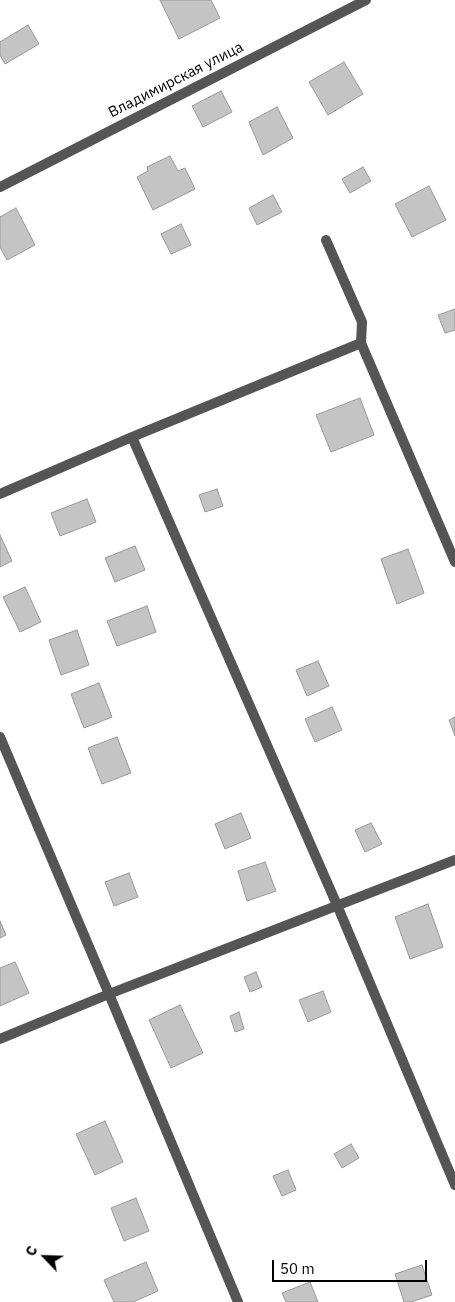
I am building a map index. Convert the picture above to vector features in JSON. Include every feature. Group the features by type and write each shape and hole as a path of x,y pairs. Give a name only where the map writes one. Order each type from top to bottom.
{"lane":[{"name":"Владимирская улица","path":"0,187 366,0"},
{"path":"326,240 362,322 361,344 455,562"},
{"path":"0,494 132,437 361,344"},
{"path":"132,437 337,905 455,1185"},
{"path":"0,737 110,994 238,1302"},
{"path":"0,1039 110,994 455,860"}],"building":[{"path":"160,0 211,0 220,18 179,39"},
{"path":"28,25 39,44 5,64 0,55 0,42"},
{"path":"344,62 363,94 328,115 309,82"},
{"path":"221,91 232,112 203,127 192,106"},
{"path":"277,107 293,138 263,155 249,122"},
{"path":"170,156 178,171 185,168 195,189 153,210 137,177 148,171 147,167"},
{"path":"363,167 371,181 350,193 342,179"},
{"path":"429,186 446,220 412,237 395,204"},
{"path":"273,195 282,212 257,225 249,208"},
{"path":"16,208 35,245 7,260 0,247 0,217"},
{"path":"181,224 191,245 171,254 161,234"},
{"path":"455,309 455,330 445,333 438,315"},
{"path":"360,398 374,435 331,452 316,415"},
{"path":"217,489 223,506 205,512 199,495"},
{"path":"87,499 96,522 60,536 51,513"},
{"path":"0,535 12,561 0,567"},
{"path":"135,546 145,570 115,582 105,558"},
{"path":"408,549 424,593 397,604 381,559"},
{"path":"25,587 41,622 20,632 3,597"},
{"path":"147,606 156,632 117,646 107,621"},
{"path":"77,630 89,665 61,675 49,640"},
{"path":"318,661 329,686 307,696 296,670"},
{"path":"99,683 112,717 84,728 71,694"},
{"path":"332,707 342,730 315,742 305,719"},
{"path":"455,717 455,736 449,720"},
{"path":"117,737 131,773 102,784 88,748"},
{"path":"241,813 251,838 225,849 215,824"},
{"path":"371,823 382,844 365,852 355,830"},
{"path":"265,862 276,891 247,901 238,871"},
{"path":"129,873 138,897 114,906 105,882"},
{"path":"428,904 443,947 410,959 395,917"},
{"path":"0,921 6,935 0,938"},
{"path":"15,962 29,993 0,1006 0,968"},
{"path":"256,972 262,987 250,992 244,977"},
{"path":"323,991 331,1012 308,1022 299,1000"},
{"path":"180,1005 203,1053 171,1068 149,1020"},
{"path":"239,1012 244,1029 235,1032 230,1016"},
{"path":"105,1121 123,1162 95,1175 76,1134"},
{"path":"351,1144 359,1158 342,1168 334,1154"},
{"path":"288,1170 296,1190 282,1196 273,1176"},
{"path":"136,1198 149,1231 124,1241 111,1208"},
{"path":"146,1262 158,1291 133,1302 114,1302 104,1280"},
{"path":"422,1265 432,1295 411,1302 404,1302 395,1274"},
{"path":"310,1282 318,1302 286,1302 282,1293"}]}
